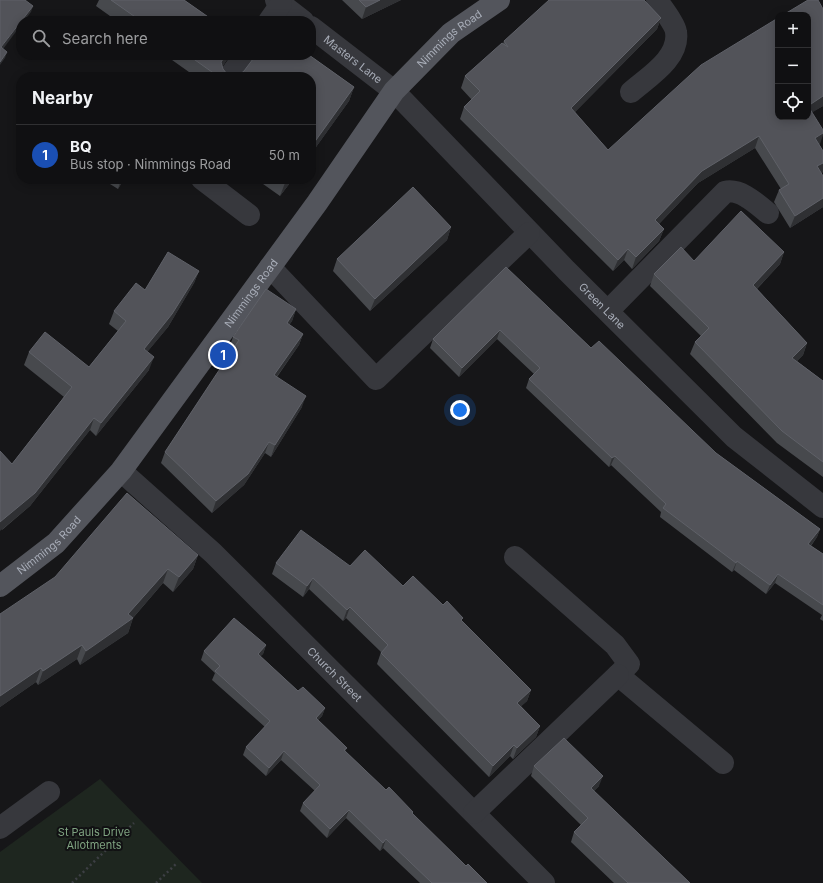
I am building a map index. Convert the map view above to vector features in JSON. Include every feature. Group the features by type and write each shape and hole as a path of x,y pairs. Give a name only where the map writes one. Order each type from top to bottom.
{"main road":[{"name":"Nimmings Road","path":"0,586 56,543 121,471 270,267 394,91 451,33 499,0"}],"street":[{"path":"631,92 670,56 676,43 676,31 657,0"},
{"path":"275,8 292,16"},
{"name":"Masters Lane","path":"316,31 394,91"},
{"path":"233,72 241,60"},
{"name":"Green Lane","path":"394,91 530,233 734,437 823,507"},
{"path":"209,184 249,215"},
{"path":"608,311 725,192 730,190 740,194 751,200 768,213"},
{"path":"270,267 376,379 530,233"},
{"name":"Church Street","path":"121,471 213,553 544,883"},
{"path":"474,813 629,664 615,645 515,557"},
{"path":"618,675 723,763"},
{"path":"0,828 49,792"}],"path":[{"path":"72,883 134,823"},
{"path":"156,883 176,864"}],"green space":[{"name":"St Pauls Drive Allotments","path":"100,779 202,883 0,883 0,852"}],"building":[{"path":"0,0 25,0 33,6 25,16 16,16 16,28 1,47 7,52 0,62"},
{"path":"111,0 184,0 207,16 134,16"},
{"path":"359,0 380,0 366,7"},
{"path":"549,0 644,0 661,18 571,108 608,150 701,65 775,20 775,120 811,120 811,111 823,130 823,133 815,138 823,151 823,163 817,166 823,176 823,198 795,216 779,190 789,184 759,136 702,171 655,220 664,229 636,257 628,249 618,260 464,107 480,91 465,76 502,43 508,47 504,41"},
{"path":"808,0 818,0 823,9 823,96 811,104 811,12 788,12"},
{"path":"195,60 222,60 221,62 225,72 212,72"},
{"path":"252,60 316,60 354,87 316,140 316,72 243,72"},
{"path":"413,187 451,227 375,299 337,259"},
{"path":"741,211 784,252 753,285 807,343 792,358 823,381 823,462 782,431 695,342 709,328 654,274 681,247 694,261"},
{"path":"168,252 199,271 172,314 144,349 154,357 101,423 94,418 35,493 0,522 0,451 12,464 72,387 29,352 45,332 89,367 126,321 114,311 136,283 145,290"},
{"path":"506,267 591,348 599,341 716,453 820,529 808,544 823,554 823,605 778,574 770,585 737,561 736,563 663,508 666,504 615,456 612,458 529,379 540,368 500,330 462,368 433,339"},
{"path":"266,289 296,309 287,323 303,334 274,375 306,396 275,445 269,442 248,474 216,501 165,452 239,340 233,337"},
{"path":"127,493 198,555 179,577 168,569 128,614 133,618 86,651 82,645 43,671 41,668 0,696 0,614 55,577"},
{"path":"301,530 350,566 365,550 403,586 413,576 443,605 447,601 463,618 461,620 531,690 517,703 540,726 517,748 514,745 493,766 381,653 388,645 350,607 347,610 313,578 307,586 276,563"},
{"path":"234,618 266,645 258,654 298,691 303,687 325,708 316,718 347,748 344,750 386,790 389,787 413,812 412,813 466,866 468,864 487,883 432,883 386,839 383,843 349,810 330,829 303,803 320,785 284,751 269,768 246,747 270,721 215,671 220,666 204,651"},
{"path":"564,738 603,776 591,788 690,883 628,883 574,832 588,818 534,766"}],"place":[{"name":"BQ","path":"223,355"}]}
